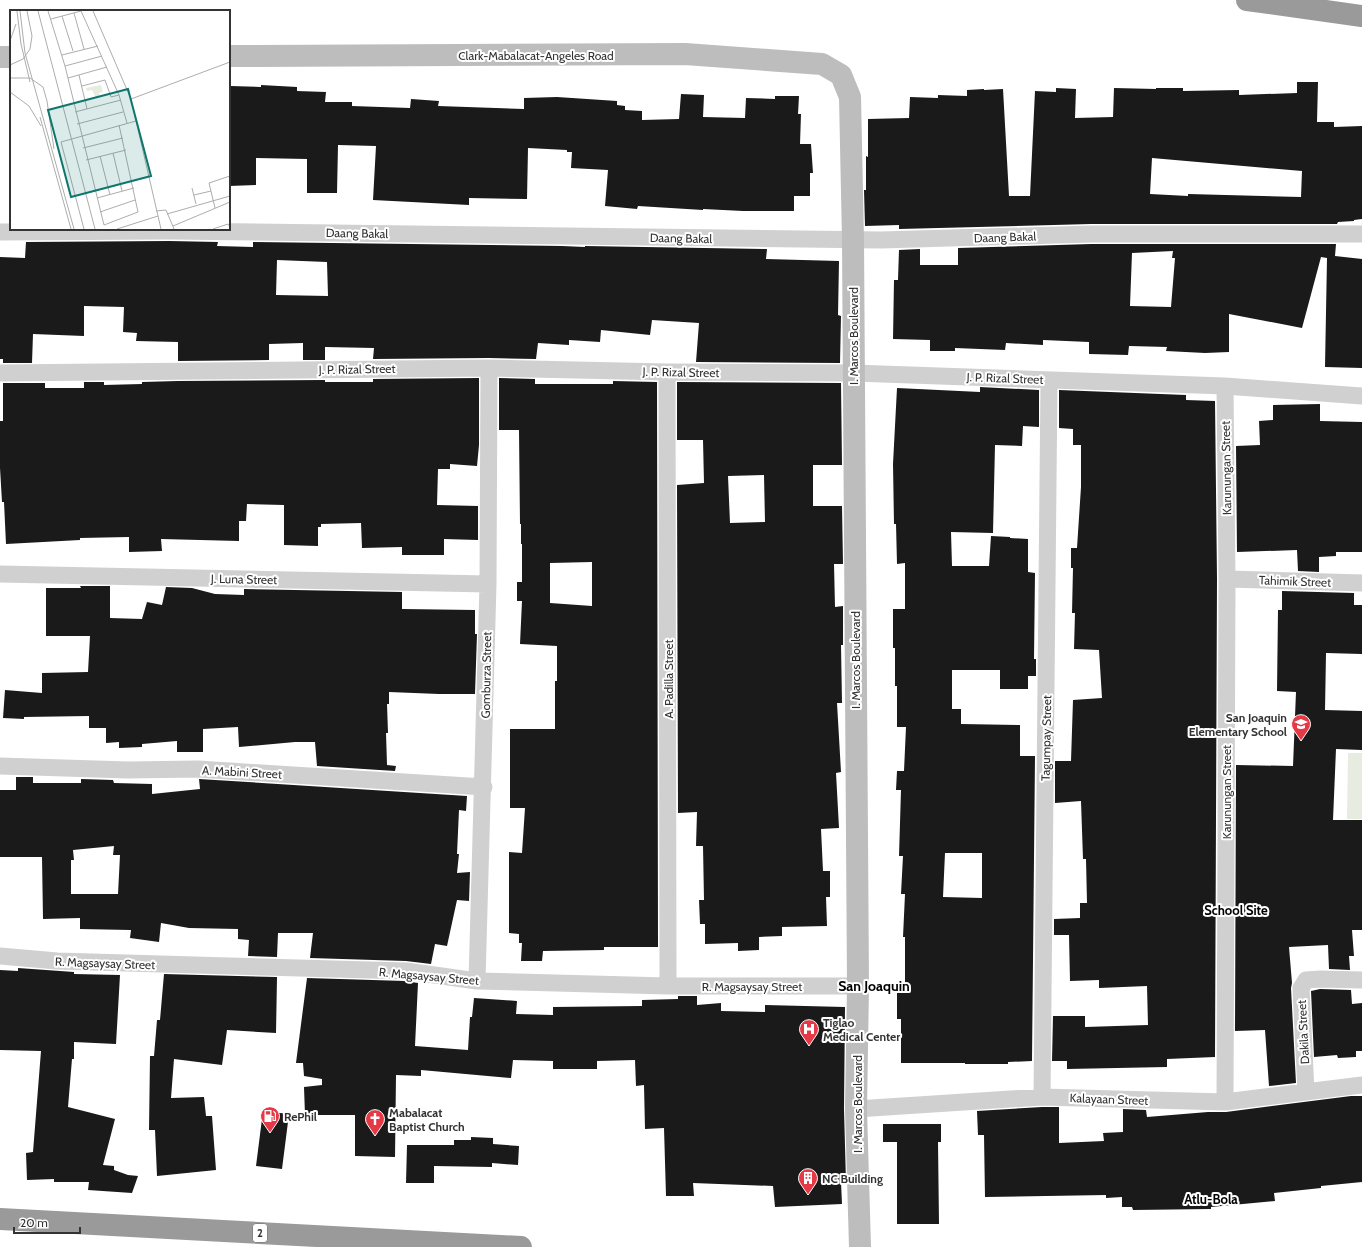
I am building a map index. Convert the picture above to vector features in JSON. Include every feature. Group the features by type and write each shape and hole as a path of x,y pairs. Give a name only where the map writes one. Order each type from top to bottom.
{"highway":[{"path":"1247,0 1362,16"},
{"name":"2","path":"0,1219 520,1247"}],"street":[{"name":"Clark-Mabalacat-Angeles Road","path":"230,56 685,54 822,64 841,75"},
{"name":"I. Marcos Boulevard","path":"841,75 850,97 853,240 858,986 856,1109 860,1247"},
{"name":"Daang Bakal","path":"0,232 169,231 853,240 1091,234 1362,234"},
{"name":"J. P. Rizal Street","path":"0,373 489,368 667,372 853,373 1225,386 1362,396"},
{"name":"Gomburza Street","path":"477,981 484,787 488,584 489,368"},
{"name":"A. Padilla Street","path":"667,372 668,986"},
{"name":"Tagumpay Street","path":"1042,1097 1049,380"},
{"name":"Karunungan Street","path":"1225,386 1227,579 1225,1102"},
{"name":"J. Luna Street","path":"0,574 488,584"},
{"name":"Tahimik Street","path":"1227,579 1362,583"},
{"name":"A. Mabini Street","path":"0,766 128,770 198,769 484,787"},
{"name":"R. Magsaysay Street","path":"0,956 57,962 406,971 477,981 668,986 858,986"},
{"name":"Dakila Street","path":"1306,1092 1301,988 1306,980 1362,980"},
{"name":"Kalayaan Street","path":"856,1109 1042,1097 1225,1102 1362,1085"}],"shaded area":[{"path":"1348,753 1362,753 1362,819 1347,819"}],"building":[{"path":"1297,82 1318,82 1317,122 1334,122 1334,127 1362,126 1362,219 1338,222 1337,224 1091,224 899,229 899,225 865,226 864,190 866,190 866,156 868,157 868,119 909,118 910,97 938,98 938,95 967,96 967,90 1003,89 1009,196 1030,196 1035,91 1056,92 1056,88 1076,89 1075,118 1113,117 1114,88 1183,88 1183,91 1239,90 1239,95 1297,93","holes":["1152,158 1302,171 1301,197 1188,194 1188,196 1150,194"]},
{"path":"261,85 297,87 297,91 326,92 325,102 352,102 352,106 410,108 411,99 439,101 438,106 524,109 524,98 557,97 617,101 617,105 625,106 625,110 642,111 642,120 679,119 681,94 704,95 703,117 745,118 746,98 775,99 775,96 799,96 798,114 801,114 800,144 811,144 813,173 810,173 810,196 794,196 794,211 703,210 638,206 637,209 605,206 608,170 571,168 572,152 567,152 567,150 528,148 527,199 469,198 469,205 373,200 376,146 338,145 337,193 307,193 307,159 256,158 256,185 230,186 230,86 261,87"},
{"path":"26,242 218,242 217,246 253,247 253,242 767,249 766,259 839,261 838,315 841,316 840,363 696,362 699,323 652,320 650,335 601,330 600,342 569,340 569,345 538,343 536,359 373,359 374,348 325,347 325,360 303,360 303,343 269,344 269,360 178,361 178,342 136,341 137,333 123,332 124,307 84,306 84,336 33,334 32,363 3,363 3,359 0,359 0,257 25,258","holes":["277,260 327,262 328,296 276,295"]},
{"path":"1091,244 1336,244 1335,256 1362,259 1362,368 1325,367 1327,258 1321,257 1302,328 1229,314 1229,352 1205,353 1166,351 1167,347 1129,346 1128,355 1089,354 1089,342 1043,340 1043,345 1006,343 1005,350 955,348 955,351 930,351 930,340 893,339 894,280 898,280 899,250 920,249 920,265 958,265 958,248","holes":["1173,251 1172,258 1175,258 1171,307 1130,306 1132,253"]},
{"path":"479,378 479,445 477,466 450,464 450,469 438,469 437,505 478,506 478,540 444,539 444,555 402,555 402,547 362,548 361,523 321,524 321,527 318,527 318,546 284,545 284,505 247,504 246,521 239,521 239,541 161,539 162,551 129,552 129,537 80,538 80,540 6,544 4,502 2,502 0,468 0,421 3,421 3,383 45,383 45,388 84,388 84,382 104,382 104,385 178,381 325,380 325,382 373,382 373,379"},
{"path":"499,378 535,379 535,384 613,384 613,381 657,382 658,947 604,947 604,950 543,951 542,961 521,961 522,943 519,943 519,934 509,933 509,852 522,853 525,808 510,808 510,729 555,729 557,646 520,644 522,601 517,601 517,582 522,582 519,430 499,430","holes":["592,562 592,606 550,603 550,563"]},
{"path":"677,382 841,383 842,465 813,465 813,506 842,506 843,564 834,564 835,607 843,606 843,645 841,645 842,703 837,703 841,772 836,773 839,828 821,829 823,871 830,871 830,897 826,897 827,926 782,927 782,936 759,937 759,950 738,951 738,943 705,944 705,924 700,924 699,900 704,900 703,846 696,846 697,812 678,813 677,485 704,483 703,440 677,440","holes":["764,475 765,522 730,523 728,476"]},
{"path":"980,387 1039,390 1039,427 1023,426 1022,446 995,445 993,533 951,532 952,566 989,566 991,536 1010,537 1028,539 1028,572 1035,573 1034,659 1036,659 1036,676 1028,676 1028,689 1000,689 1000,670 952,670 952,709 961,709 961,724 1020,725 1020,756 1035,756 1032,1061 1008,1062 1008,1064 901,1063 901,1019 897,1019 897,989 905,989 905,937 903,937 905,894 901,894 903,856 899,856 901,790 896,790 897,771 904,771 906,727 897,727 897,686 895,686 895,648 893,648 893,609 905,609 905,563 897,564 896,524 894,524 893,464 897,388 980,392","holes":["945,853 982,853 982,898 943,897"]},
{"path":"1059,390 1186,395 1186,400 1215,401 1217,579 1215,1057 1167,1059 1167,1067 1067,1069 1067,1061 1052,1061 1053,1016 1085,1016 1085,1027 1148,1025 1147,986 1099,988 1099,980 1070,981 1069,935 1054,935 1054,919 1080,918 1080,903 1087,903 1086,859 1083,859 1081,801 1055,803 1055,761 1071,761 1073,700 1102,698 1099,650 1074,649 1075,613 1072,613 1073,568 1071,568 1071,548 1077,548 1081,487 1081,445 1073,445 1073,429 1059,428"},
{"path":"1320,404 1320,421 1362,422 1362,552 1336,552 1336,556 1319,557 1319,572 1298,571 1297,550 1237,552 1236,446 1260,445 1259,421 1273,420 1273,405"},
{"path":"80,586 110,586 110,618 142,619 147,602 162,605 166,587 192,588 215,594 244,595 244,589 402,592 402,609 475,610 475,634 477,634 475,694 389,692 389,704 387,704 388,733 386,733 387,765 396,766 395,771 317,766 315,742 295,742 239,747 238,727 203,729 203,752 177,752 177,741 142,744 142,747 119,748 119,742 106,743 106,728 89,728 89,716 24,717 24,719 3,718 5,690 42,693 42,673 88,672 90,636 46,636 46,588 81,588"},
{"name":"San Joaquin Elementary School","path":"1282,591 1354,593 1354,605 1362,605 1362,654 1326,653 1325,710 1362,711 1362,750 1336,749 1333,820 1362,820 1362,930 1352,930 1354,956 1349,956 1350,970 1329,969 1328,945 1289,947 1296,1083 1269,1086 1265,1030 1235,1031 1236,765 1293,766 1296,692 1277,691 1278,610 1282,610"},
{"path":"16,777 33,777 33,783 81,783 81,779 113,780 114,783 152,784 152,794 200,789 199,779 467,796 466,811 459,810 457,854 459,854 457,873 470,872 469,901 457,900 447,946 435,944 431,964 406,961 310,958 313,933 278,933 277,957 248,956 249,940 238,939 238,929 189,928 161,923 159,942 130,938 131,930 80,929 80,918 43,919 42,857 0,857 0,790 16,790","holes":["114,846 113,855 120,855 118,894 71,894 71,860 74,860 73,850"]},
{"path":"18,968 74,972 74,974 120,975 116,1044 74,1042 74,1059 72,1059 68,1107 115,1119 103,1165 114,1166 114,1170 128,1175 138,1176 132,1193 88,1190 89,1182 54,1182 54,1179 27,1180 26,1153 33,1152 41,1051 0,1050 0,970 18,971"},
{"path":"164,974 277,977 276,1033 227,1030 222,1065 174,1059 171,1098 204,1097 206,1116 212,1116 216,1170 157,1176 155,1130 149,1130 150,1056 154,1056 157,1020 160,1020"},
{"path":"307,978 405,981 418,983 415,1046 468,1050 470,1017 472,1017 474,998 517,1001 516,1014 553,1015 553,1007 642,1006 642,1000 678,999 678,996 697,996 697,1005 721,1003 721,1011 765,1012 765,1005 845,1007 844,1109 846,1182 841,1182 842,1204 775,1207 773,1186 693,1183 694,1196 666,1196 664,1128 645,1129 644,1085 636,1086 635,1060 597,1061 597,1069 553,1069 553,1061 513,1060 511,1078 421,1070 421,1076 396,1075 395,1157 355,1156 355,1115 305,1115 304,1087 322,1085 322,1079 304,1076 303,1063 296,1063"},
{"path":"1320,989 1351,990 1352,1004 1362,1003 1362,1051 1356,1051 1356,1057 1338,1058 1337,1055 1314,1057 1311,991"},
{"path":"1351,1096 1362,1096 1362,1182 1274,1193 1275,1201 1211,1207 1211,1209 1133,1210 1132,1207 1122,1207 1122,1197 1106,1198 1106,1195 985,1197 984,1135 978,1135 977,1111 1059,1107 1059,1143 1104,1141 1103,1133 1123,1132 1123,1109 1146,1110 1147,1117 1226,1112"},
{"path":"263,1111 289,1114 282,1169 256,1166"},
{"path":"883,1124 941,1124 941,1142 938,1142 939,1224 897,1224 897,1142 883,1142"},
{"path":"471,1137 493,1138 493,1144 519,1146 518,1165 492,1163 492,1167 434,1166 434,1183 406,1183 407,1145 454,1145 454,1140 471,1140"}],"place":[{"name":"San Joaquin Elementary School","path":"1301,741"},
{"name":"Tiglao Medical Center","path":"809,1046"},
{"name":"RePhil","path":"270,1133"},
{"name":"Mabalacat Baptist Church","path":"375,1136"},
{"name":"NC Building","path":"808,1195"}],"district":[{"name":"School Site","path":"1236,910"},
{"name":"San Joaquin","path":"874,986"},
{"name":"Atlu-Bola","path":"1211,1199"}]}
